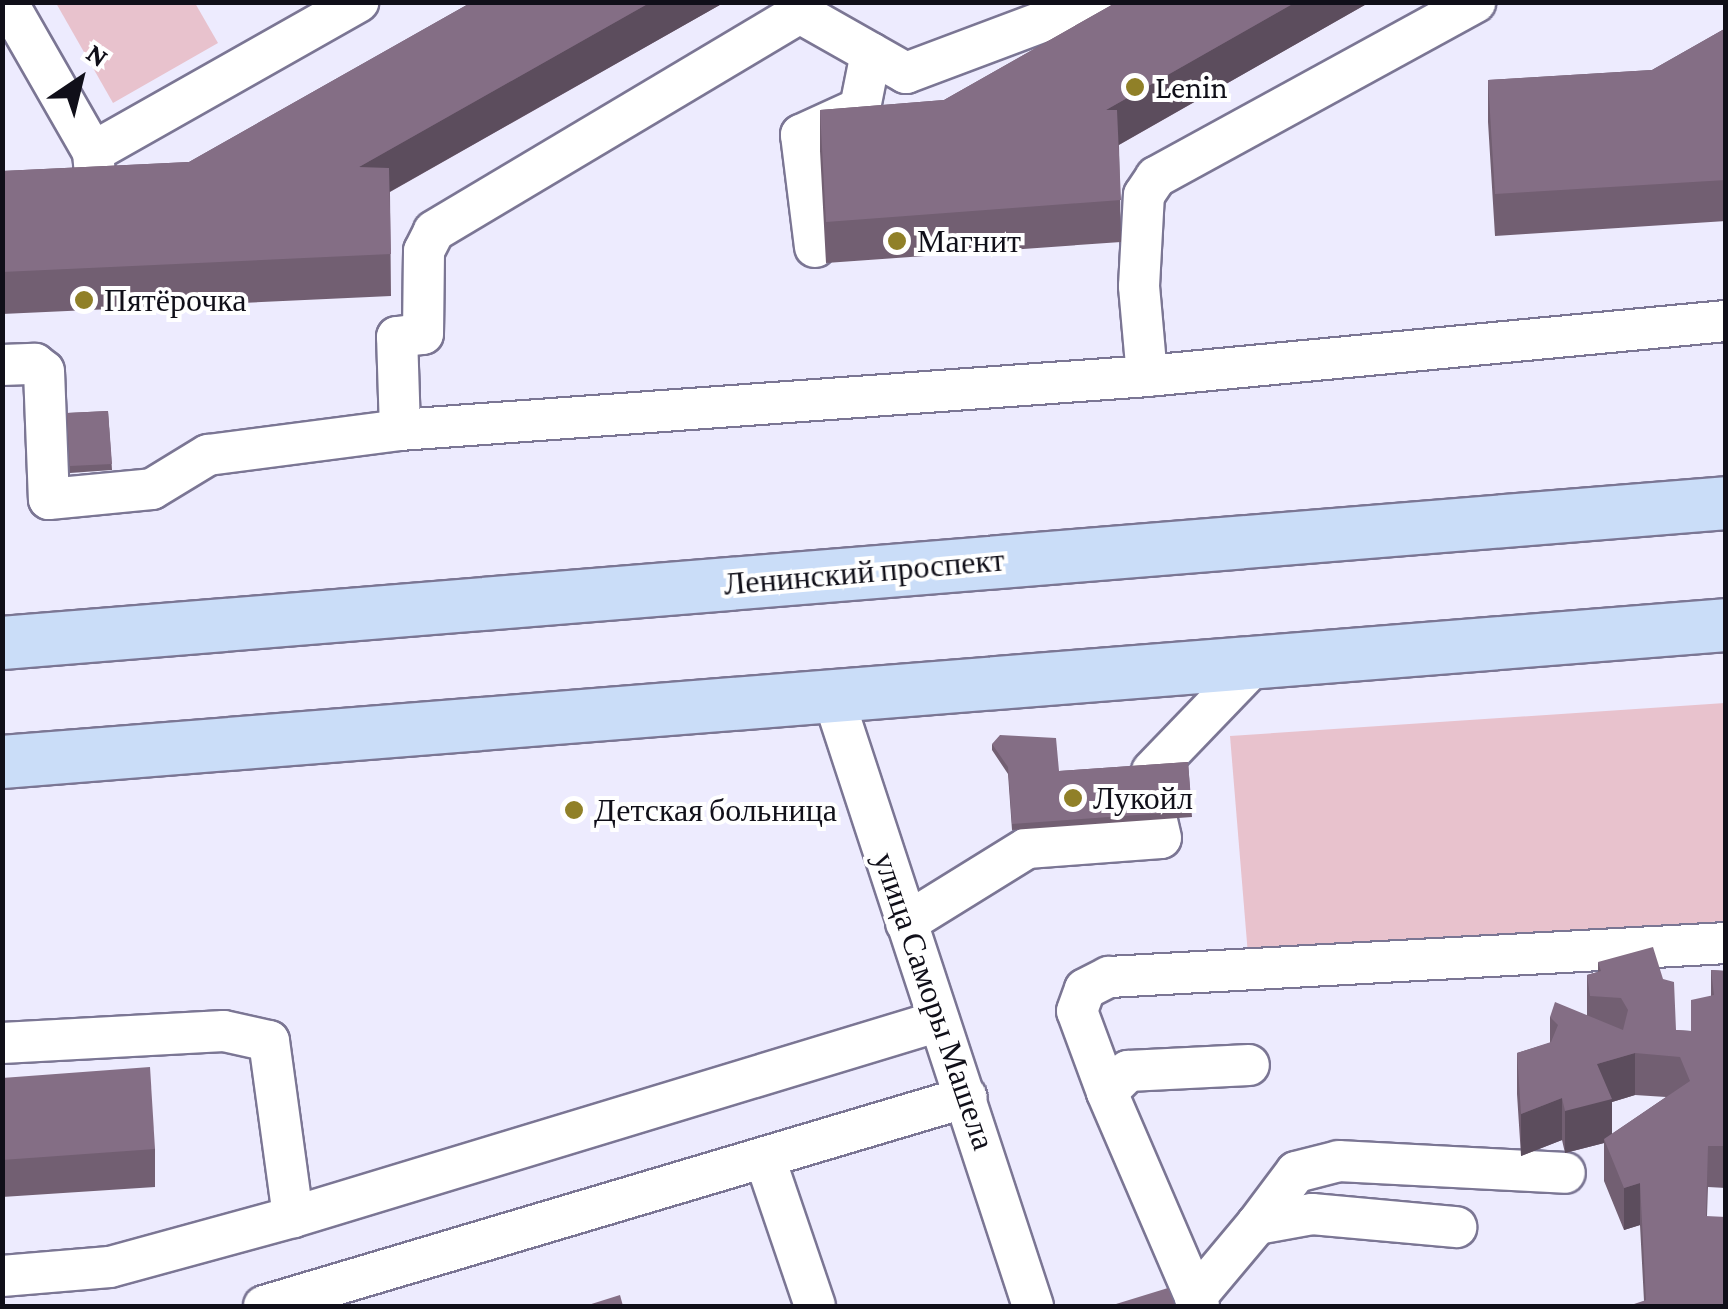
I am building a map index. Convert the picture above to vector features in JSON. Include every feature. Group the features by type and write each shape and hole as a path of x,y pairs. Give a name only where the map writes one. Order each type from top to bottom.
{"main road":[{"name":"Ленинский проспект","path":"2,643 1726,502"},
{"path":"2,762 1726,625"}],"street":[{"path":"7,2 94,168 358,2"},
{"path":"400,430 397,337 424,334 424,251 434,231 801,8 906,73 1096,2"},
{"path":"1147,376 1140,267 1144,195 1156,177 1475,2"},
{"path":"815,247 801,135 860,108 871,53"},
{"path":"2,365 35,364 44,372 49,499 152,490 208,455 400,430 1147,376 1726,321"},
{"path":"1152,771 1256,663"},
{"name":"улица Саморы Машела","path":"833,697 939,1022 968,1097 1033,1306"},
{"path":"906,923 1027,848 1160,838 1157,820"},
{"path":"1565,1173 1338,1161 1296,1172 1197,1302 1106,1092 1076,1011 1085,989 1109,977 1726,943"},
{"path":"2,1276 110,1267 293,1217 939,1022"},
{"path":"2,1043 224,1031 269,1041 293,1217"},
{"path":"1106,1092 1128,1071 1250,1065"},
{"path":"264,1306 968,1097"},
{"path":"765,1160 814,1306"},
{"path":"1258,1224 1312,1214 1456,1227"}],"shaded area":[{"path":"56,3 195,3 218,43 113,103"},
{"path":"1725,703 1725,921 1248,955 1230,736"}],"building":[{"path":"472,2 651,2 359,167 389,168 391,254 2,272 2,171 189,162"},
{"path":"1117,2 1296,2 1106,110 1117,110 1121,200 826,222 820,110 944,100"},
{"path":"1726,28 1726,180 1495,194 1488,80 1652,70"},
{"path":"108,411 112,464 70,466 67,413"},
{"path":"1000,735 1056,738 1059,771 1188,762 1192,811 1012,824 1008,767 992,744"},
{"path":"1653,947 1663,979 1674,982 1676,1030 1691,1031 1691,1000 1714,995 1711,970 1726,971 1726,1146 1708,1146 1706,1216 1726,1217 1726,1306 1628,1306 1646,1300 1640,1183 1624,1188 1604,1139 1690,1081 1680,1057 1635,1053 1597,1064 1612,1099 1565,1111 1562,1098 1521,1114 1517,1053 1551,1042 1558,1025 1550,1017 1555,1002 1623,1030 1628,1010 1621,998 1590,996 1587,975 1601,971 1598,962"},
{"path":"150,1067 155,1149 2,1160 2,1078"},
{"path":"1168,1288 1175,1306 1116,1304"},
{"path":"620,1295 623,1306 585,1306"}],"place":[{"name":"Lenin","path":"1135,87"},
{"name":"Магнит","path":"897,241"},
{"name":"Пятёрочка","path":"84,300"},
{"name":"Лукойл","path":"1073,798"},
{"name":"Детская больница","path":"574,810"}]}
